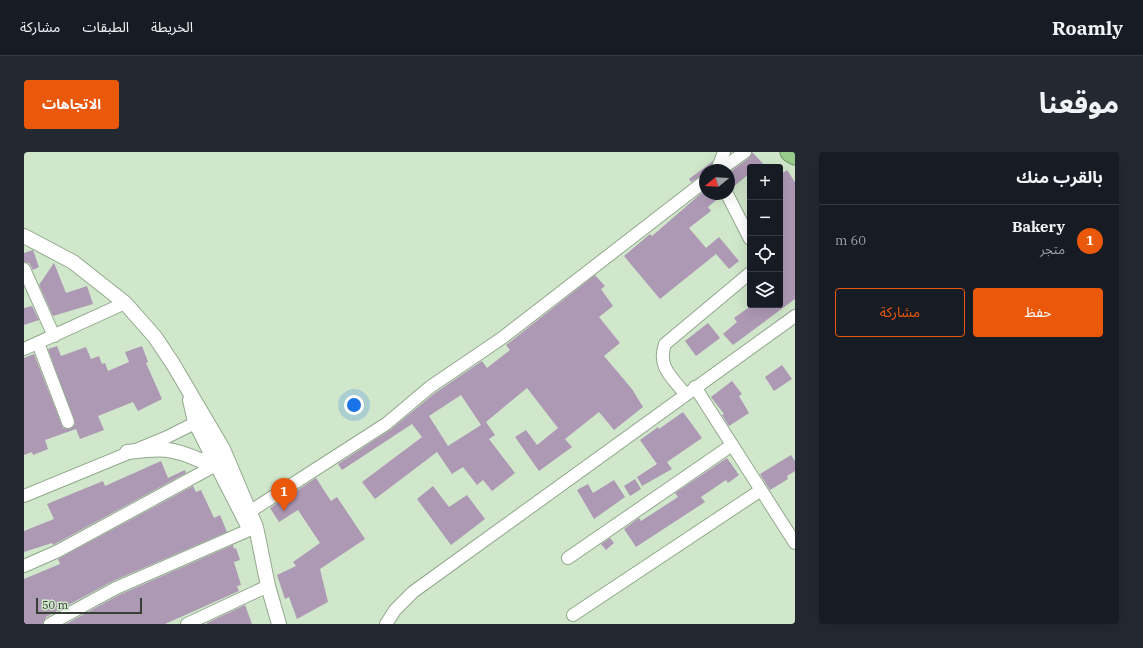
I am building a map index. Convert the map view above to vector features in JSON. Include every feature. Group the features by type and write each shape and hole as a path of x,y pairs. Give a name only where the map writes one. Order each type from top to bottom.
{"highway":[{"path":"790,152 795,155"}],"street":[{"path":"719,164 724,152"},
{"path":"728,164 745,152"},
{"path":"246,514 386,424 430,388 502,338 699,186"},
{"path":"730,200 748,236"},
{"path":"24,236 73,262 125,303 155,337 186,386 200,420 213,460 253,528 279,624"},
{"path":"24,269 54,336"},
{"path":"747,276 665,344 661,355 664,366 690,391 732,445 795,543"},
{"path":"24,349 125,303"},
{"path":"386,624 395,610 413,592 795,316"},
{"path":"38,343 68,422"},
{"path":"200,420 223,449 246,514"},
{"path":"24,496 127,452 164,438 200,420"},
{"path":"568,558 732,445"},
{"path":"127,452 157,448 180,451 202,461 213,460"},
{"path":"24,566 58,551 213,460"},
{"path":"573,614 761,490"},
{"path":"50,624 116,588 253,528"},
{"path":"187,624 268,586"}],"building":[{"path":"752,152 763,164 747,164 747,176 735,186 735,168 749,158"},
{"path":"787,170 795,182 795,299 783,308 783,200 783,173"},
{"path":"699,172 699,177 691,182 689,179"},
{"path":"699,195 699,200 716,200 708,207 711,211 689,228 706,248 719,237 739,261 729,269 716,254 660,299 624,256 650,234 652,236"},
{"path":"33,250 39,267 33,270 29,263 24,262 24,253"},
{"path":"54,263 66,293 87,286 93,304 53,316 39,285"},
{"path":"595,275 605,286 601,289 613,306 599,317 620,343 604,356 632,389 643,407 614,430 599,412 565,439 572,447 539,471 515,437 526,430 537,445 558,428 527,388 486,422 495,435 489,439 515,473 492,491 483,480 477,485 463,467 452,474 437,452 375,499 362,482 422,437 412,424 342,470 338,464 390,430 435,393 482,361 487,368 510,350 506,345","holes":["461,395 481,425 448,446 429,416"]},
{"path":"32,306 39,320 24,325 24,308"},
{"path":"748,308 783,308 733,345 723,334 737,322 734,318"},
{"path":"708,323 720,338 696,356 685,341"},
{"path":"57,346 61,356 86,347 91,359 99,356 102,364 105,363 108,371 129,362 125,352 142,346 148,362 146,363 162,399 138,411 133,402 98,416 104,430 80,439 76,429 45,440 48,449 33,455 32,452 24,455 24,358 34,354 63,428 70,429 75,424 48,349"},
{"path":"782,365 792,379 774,391 765,377"},
{"path":"732,381 742,394 739,396 749,413 729,426 722,415 724,414 711,397"},
{"path":"683,412 702,438 667,462 672,469 642,486 637,477 657,464 640,440"},
{"path":"791,455 795,461 795,471 787,476 788,479 770,490 760,474"},
{"path":"727,458 739,475 728,483 726,480 701,497 705,502 636,547 624,529 639,518 641,521 678,497 675,493"},
{"path":"161,461 168,478 185,470 186,473 53,545 52,543 24,552 24,531 54,519 47,504 103,481 105,486"},
{"path":"316,478 331,501 337,497 365,539 320,569 328,602 297,619 289,597 285,599 277,575 296,566 293,562 320,543 298,510 279,522 270,508"},
{"path":"635,479 641,489 630,496 624,486"},
{"path":"614,480 625,497 594,519 577,490 588,484 593,493"},
{"path":"193,486 196,492 201,490 214,518 220,515 227,532 113,581 46,617 43,624 24,624 24,579 60,564 58,559"},
{"path":"433,486 449,507 467,495 485,519 451,545 417,499"},
{"path":"610,538 614,543 606,550 601,544"},
{"path":"233,545 234,549 236,548 240,560 234,562 241,585 237,586 239,591 165,624 66,624 119,595"},
{"path":"245,605 252,624 207,624 207,623"}],"place":[{"name":"Bakery","path":"284,511"}]}
